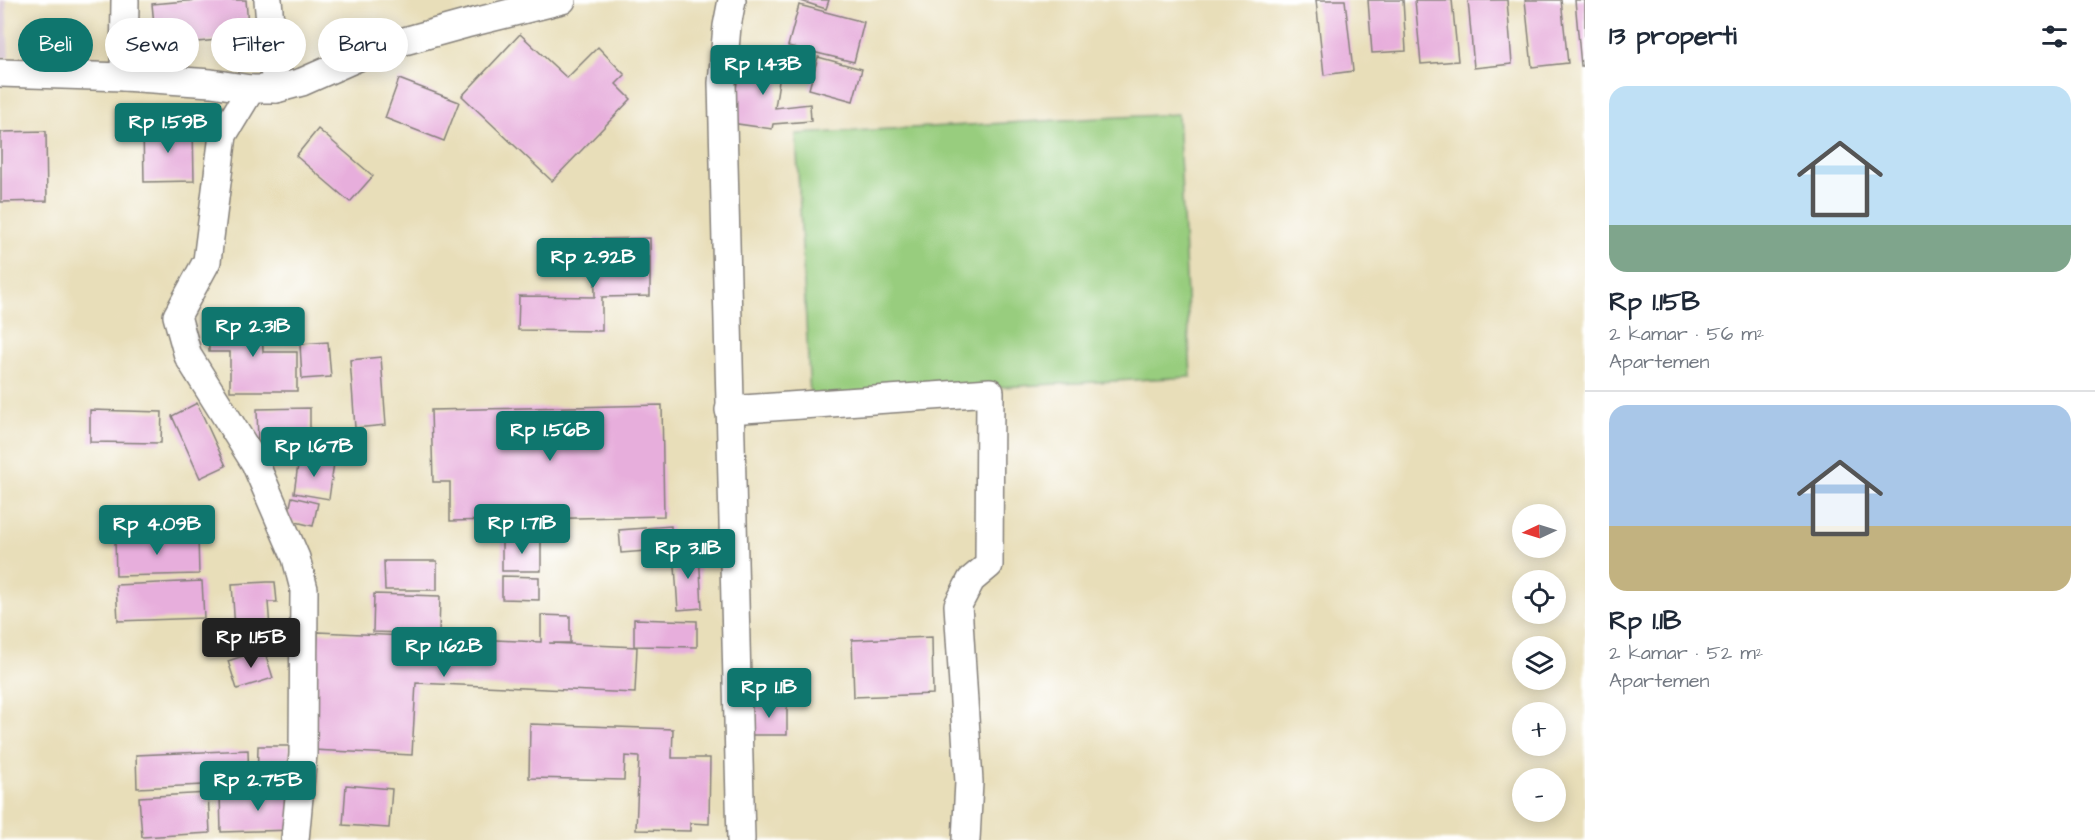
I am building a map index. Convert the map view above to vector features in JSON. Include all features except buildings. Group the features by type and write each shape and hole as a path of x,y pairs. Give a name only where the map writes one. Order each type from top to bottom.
{"street":[{"path":"124,77 125,0"},
{"path":"268,0 263,89 223,135 207,261 177,316 188,356 255,463 296,558 304,589 303,754 295,840"},
{"path":"0,73 211,82 263,89 302,82 379,48 562,0"},
{"path":"732,0 727,26 722,83 741,840"},
{"path":"729,410 990,392 989,565 971,580 958,605 969,782 966,840"}],"shaded area":[{"path":"0,0 6,0 9,58 0,58"}],"green space":[{"path":"1178,114 1191,377 810,397 796,134"}]}
